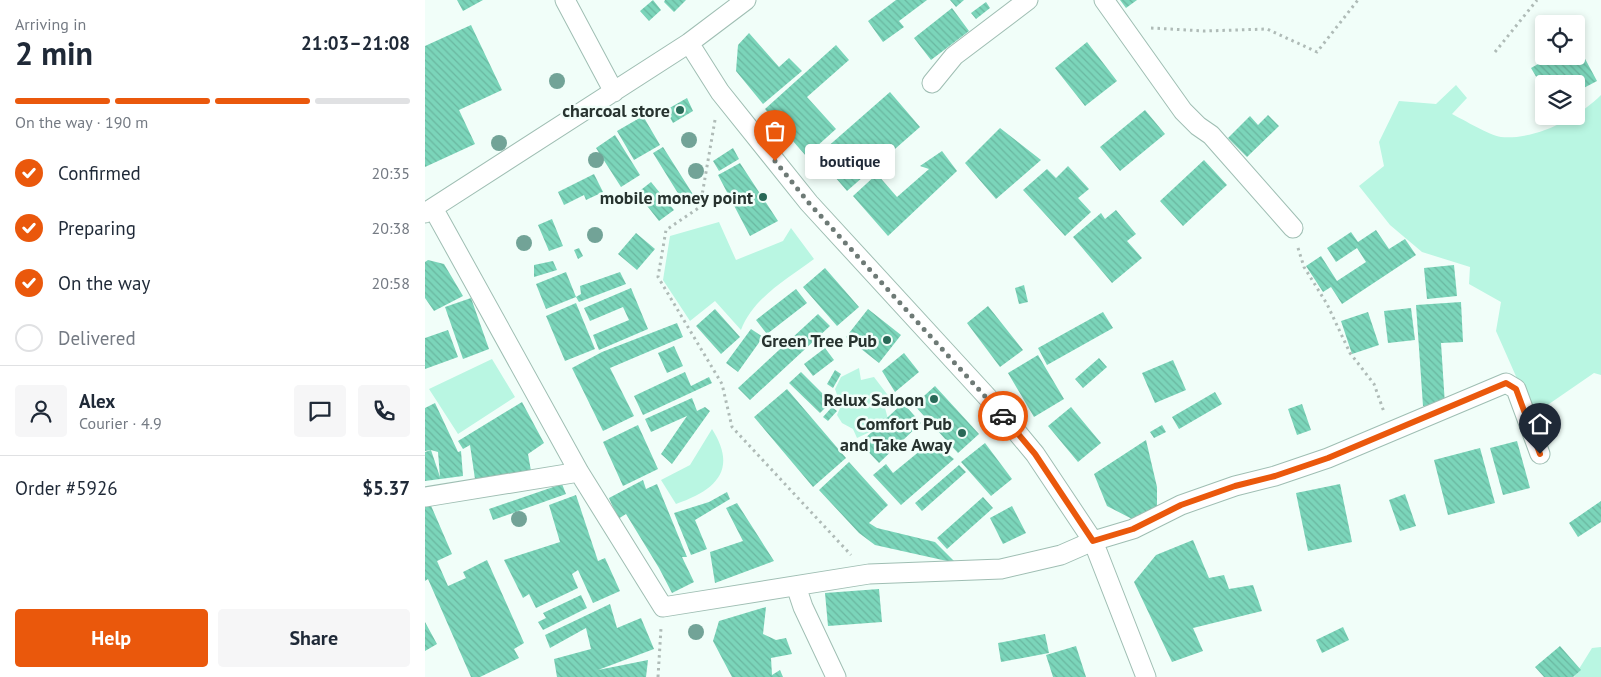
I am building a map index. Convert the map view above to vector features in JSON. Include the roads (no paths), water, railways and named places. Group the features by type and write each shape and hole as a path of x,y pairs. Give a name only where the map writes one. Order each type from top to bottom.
{"street":[{"path":"565,0 614,92"},
{"path":"746,0 689,43 429,211 579,472 663,607 869,574 1001,569 1061,555 1093,541 1133,529 1181,505 1235,486 1275,476 1392,432 1506,383 1516,389 1540,454"},
{"path":"932,83 954,56 1028,0"},
{"path":"1104,0 1183,110 1198,126 1211,135 1293,228"},
{"path":"689,43 720,92 809,203 991,400 1035,454 1093,541 1146,677"},
{"path":"425,497 579,472"},
{"path":"796,586 803,606 837,677"}],"place":[{"name":"charcoal store","path":"680,110"},
{"name":"boutique","path":"775,161"},
{"name":"mobile money point","path":"763,197"},
{"name":"Green Tree Pub","path":"887,340"},
{"name":"Relux Saloon","path":"934,399"},
{"name":"Comfort Pub and Take Away","path":"962,433"}]}
